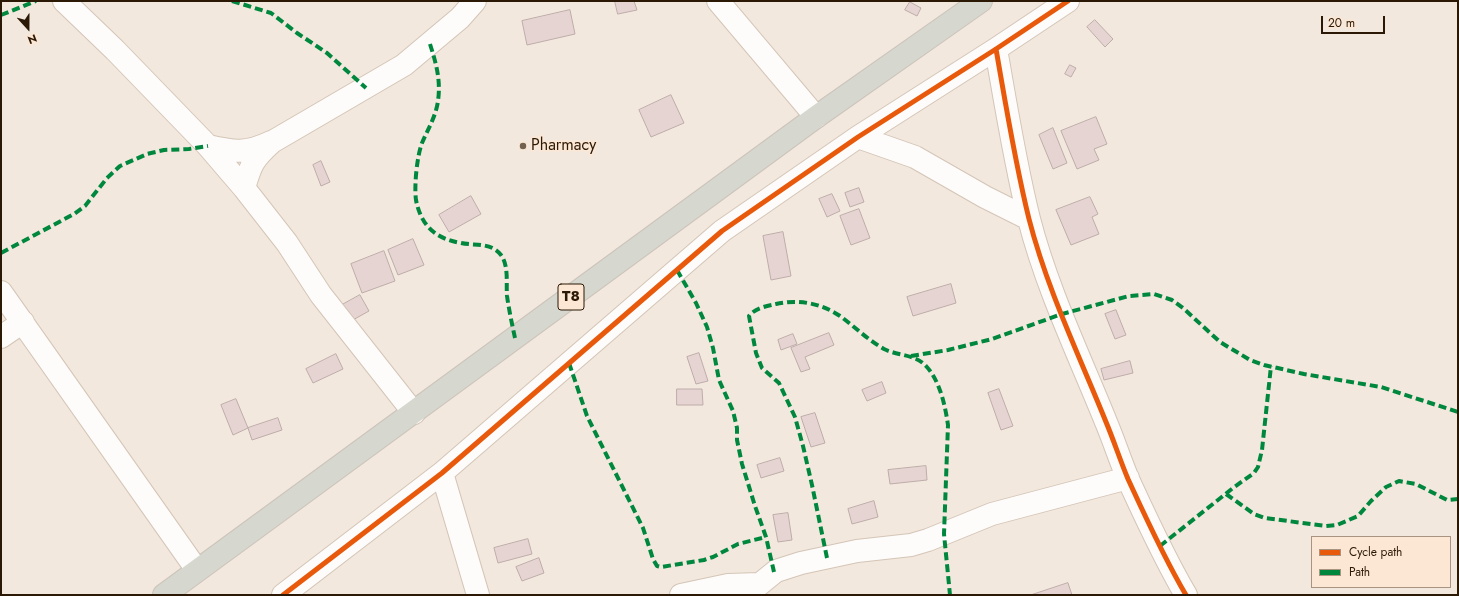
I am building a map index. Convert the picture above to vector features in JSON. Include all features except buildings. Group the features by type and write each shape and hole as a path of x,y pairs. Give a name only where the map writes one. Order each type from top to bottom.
{"highway":[{"name":"T8","path":"164,595 816,117 981,1"}],"street":[{"path":"64,1 115,50 208,146 244,188 287,244 321,295 414,413"},
{"path":"208,146 225,150 250,151 272,142 404,65 460,18 475,1"},
{"path":"718,1 816,117"},
{"path":"283,595 442,472 722,231 858,137 1068,1"},
{"path":"996,49 1018,170 1029,219 1044,268 1128,478 1172,570 1186,595"},
{"path":"858,137 915,157 985,197 1029,219"},
{"path":"244,188 250,166 257,156 272,142"},
{"path":"1,292 197,570"},
{"path":"1,337 23,322"},
{"path":"442,472 478,595"},
{"path":"682,595 728,585 756,590 776,571 801,563 857,551 896,548 911,545 939,536 992,514 1128,478"}],"marked path":[{"path":"1,15 36,1"},
{"path":"232,1 271,13 327,53 366,88"},
{"path":"430,44 437,72 439,93 436,112 422,143 416,171 415,187 418,209 431,230 444,238 466,244 488,246 501,255 504,259 506,269 507,296 515,338"},
{"path":"1,253 74,214 85,206 107,178 120,166 147,154 164,150 189,149 208,146"},
{"path":"677,270 696,303 707,327 713,348 719,380 733,411 742,464 766,537 774,572"},
{"path":"911,356 948,350 992,339 1062,314 1129,296 1154,294 1172,300 1183,308 1220,342 1250,360 1264,365 1304,374 1381,387 1458,412"},
{"path":"827,558 812,485 795,417 779,383 762,368 756,353 749,316 758,309 776,304 801,302 825,308 840,316 867,338 884,349 917,359 922,362 931,372 943,401 948,425 944,534 950,595"},
{"path":"569,363 587,416 643,528 653,559 657,566 661,567 704,560 738,544 766,537"},
{"path":"1160,546 1254,473 1258,467 1262,450 1271,366"},
{"path":"1226,494 1254,514 1265,518 1326,526 1337,525 1358,516 1386,487 1399,481 1416,484 1447,500 1458,499"}],"cycle path":[{"path":"283,595 442,473 722,231 858,137 1068,1"},
{"path":"996,49 1019,177 1036,245 1045,271 1064,322 1109,429 1128,479 1148,523 1186,595"}],"place":[{"name":"Pharmacy","path":"523,146"}]}
